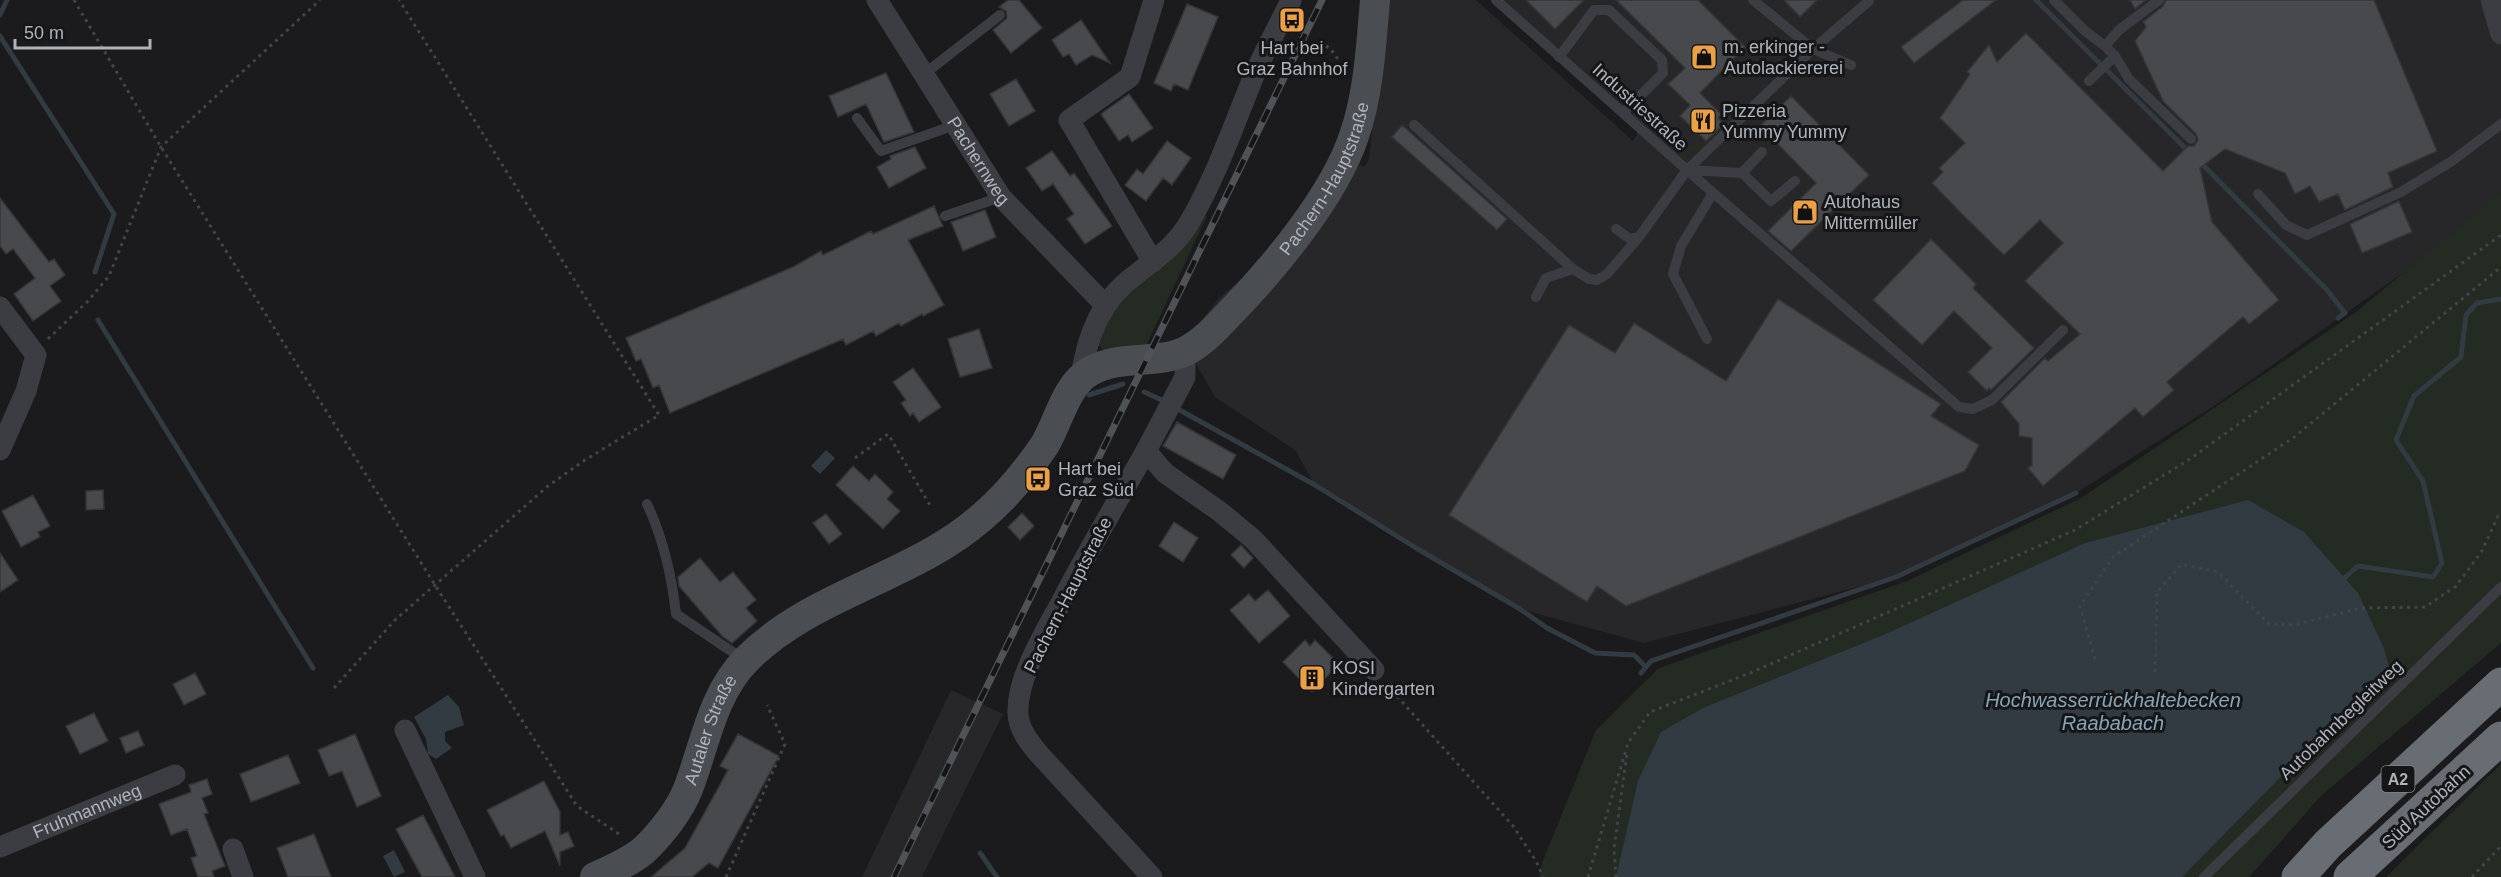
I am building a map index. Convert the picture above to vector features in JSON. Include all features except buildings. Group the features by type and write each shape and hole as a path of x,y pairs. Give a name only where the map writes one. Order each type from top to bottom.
{"highway":[{"name":"A2","path":"2298,877 2328,844 2501,684"},
{"name":"Süd Autobahn","path":"2350,877 2501,738"}],"main road":[{"name":"Pachern-Hauptstraße","path":"1081,377 1117,361 1185,351 1206,338 1257,285 1303,226 1340,169 1354,137 1362,107 1376,0"},
{"name":"Autaler Straße","path":"595,877 643,850 668,822 687,793 719,701 732,678 746,661 786,629 841,596 936,550 959,536 993,508 1045,444 1081,377"}],"street":[{"name":"Pachernweg","path":"877,0 1001,197 1105,305"},
{"path":"1153,262 1069,120 1130,77 1154,0"},
{"path":"1081,377 1092,330 1105,305 1132,277 1176,243 1202,199 1226,151 1254,77 1291,0"},
{"path":"2491,0 2501,34"},
{"path":"0,307 36,355 26,391 0,450"},
{"name":"Pachern-Hauptstraße","path":"1152,877 1039,754 1025,737 1018,716 1020,693 1034,657 1079,569 1185,377 1185,351"},
{"path":"1146,451 1165,473 1219,511 1253,539 1374,670"},
{"path":"405,730 475,877"},
{"name":"Fruhmannweg","path":"0,847 175,775"},
{"path":"233,849 243,877"}],"lane":[{"name":"Industriestraße","path":"1496,0 1687,170 1813,49 1869,1"},
{"path":"1753,0 1813,49 1851,65"},
{"path":"2054,0 2085,31 2106,46 2129,79 2191,139"},
{"path":"2106,46 2119,30 2159,0"},
{"path":"1559,57 1593,10 1608,10 1662,60 1663,73 1623,113"},
{"path":"924,75 1000,15"},
{"path":"2089,81 2115,56"},
{"path":"857,118 881,151 955,125"},
{"path":"2258,194 2286,225 2307,236 2401,192 2452,161 2501,124"},
{"path":"1414,125 1573,269 1589,279 1597,280 1607,274 1639,237 1687,170"},
{"path":"1742,173 1762,153"},
{"path":"1687,170 1742,173 1771,201 1795,181"},
{"path":"1687,170 1959,406 1973,409 1992,400 2063,330"},
{"path":"1707,339 1673,274 1681,246 1713,193"},
{"path":"945,216 1001,197"},
{"path":"1616,230 1630,239 1639,237"},
{"path":"1536,297 1546,278 1573,269"},
{"path":"647,504 653,517 673,588 676,614 746,661"},
{"name":"Autobahnbegleitweg","path":"2204,877 2500,584"}],"path":[{"path":"74,0 161,147 435,585 577,806 643,850"},
{"path":"36,355 52,334 88,301 109,276 161,147 320,0"},
{"path":"334,688 395,620 548,486 585,460 659,415 399,0"},
{"path":"1319,43 1330,48 1340,62"},
{"path":"1587,877 1628,743 1650,712 1750,673 2075,530 2190,459 2501,235"},
{"path":"2095,659 2080,606 2113,556 2293,438 2501,267"},
{"path":"855,458 888,435 931,507"},
{"path":"2155,672 2157,592 2182,564 2217,572 2269,624 2295,624 2360,608 2425,607 2456,586 2482,551 2498,516 2501,516"},
{"path":"1374,670 1513,826 1536,861 1543,877"},
{"path":"726,877 785,744 767,705"},
{"path":"1616,877 1614,849 1628,743"},
{"path":"2472,877 2501,846"}],"shaded area":[{"path":"1385,0 1476,0 1633,141 1640,129 1490,0 2501,0 2501,204 2214,406 2076,493 1896,577 1644,643 1520,609 1315,485 1295,450 1215,397 1184,343 1219,298 1256,266 1360,165 1364,167 1369,159"},
{"path":"1660,124 1686,149 1705,140 1710,144 1701,151 1677,152 1654,130"},
{"path":"2501,192 2501,643 2321,796 2249,877 1539,877 1542,863 1596,730 1659,668 1907,581 2081,498 2356,312"},
{"path":"1203,214 1207,216 1146,346 1104,351 1099,345 1112,309"},
{"path":"951,690 1003,714 922,877 862,877"},
{"path":"2501,764 2501,877 2386,877"}],"water":[{"path":"826,450 835,458 820,474 811,466"},
{"name":"Hochwasserrückhaltebecken Raababach","path":"2248,500 2304,532 2358,593 2384,648 2389,667 2182,877 1616,877 1638,781 1661,732 1703,708 1888,633 2085,543"},
{"path":"448,695 459,707 464,725 445,732 445,741 452,748 436,759 428,754 426,739 414,717"},
{"path":"394,850 405,872 394,877 383,856"}],"waterway":[{"path":"0,15 7,0"},
{"path":"2036,0 2185,148"},
{"path":"0,36 114,214 95,272"},
{"path":"2203,165 2327,290 2345,313 2338,318"},
{"path":"2341,581 2358,566 2433,577 2442,563 2423,481 2396,440 2414,396 2461,357 2466,315 2477,303 2501,299"},
{"path":"98,320 313,668"},
{"path":"1089,395 1123,384"},
{"path":"1144,392 1164,401"},
{"path":"1176,408 1315,485 1520,609 1547,628 1595,653 1634,655 1646,667"},
{"path":"1641,673 1651,661 1896,577 2076,493"},
{"path":"980,853 997,877"}],"railway":[{"path":"894,877 1322,0"}],"place":[{"name":"Hart bei Graz Bahnhof","path":"1292,20"},
{"name":"m. erkinger - Autolackiererei","path":"1704,57"},
{"name":"Pizzeria Yummy Yummy","path":"1703,121"},
{"name":"Autohaus Mittermüller","path":"1805,212"},
{"name":"Hart bei Graz Süd","path":"1038,479"},
{"name":"KOSI Kindergarten","path":"1312,678"}]}
